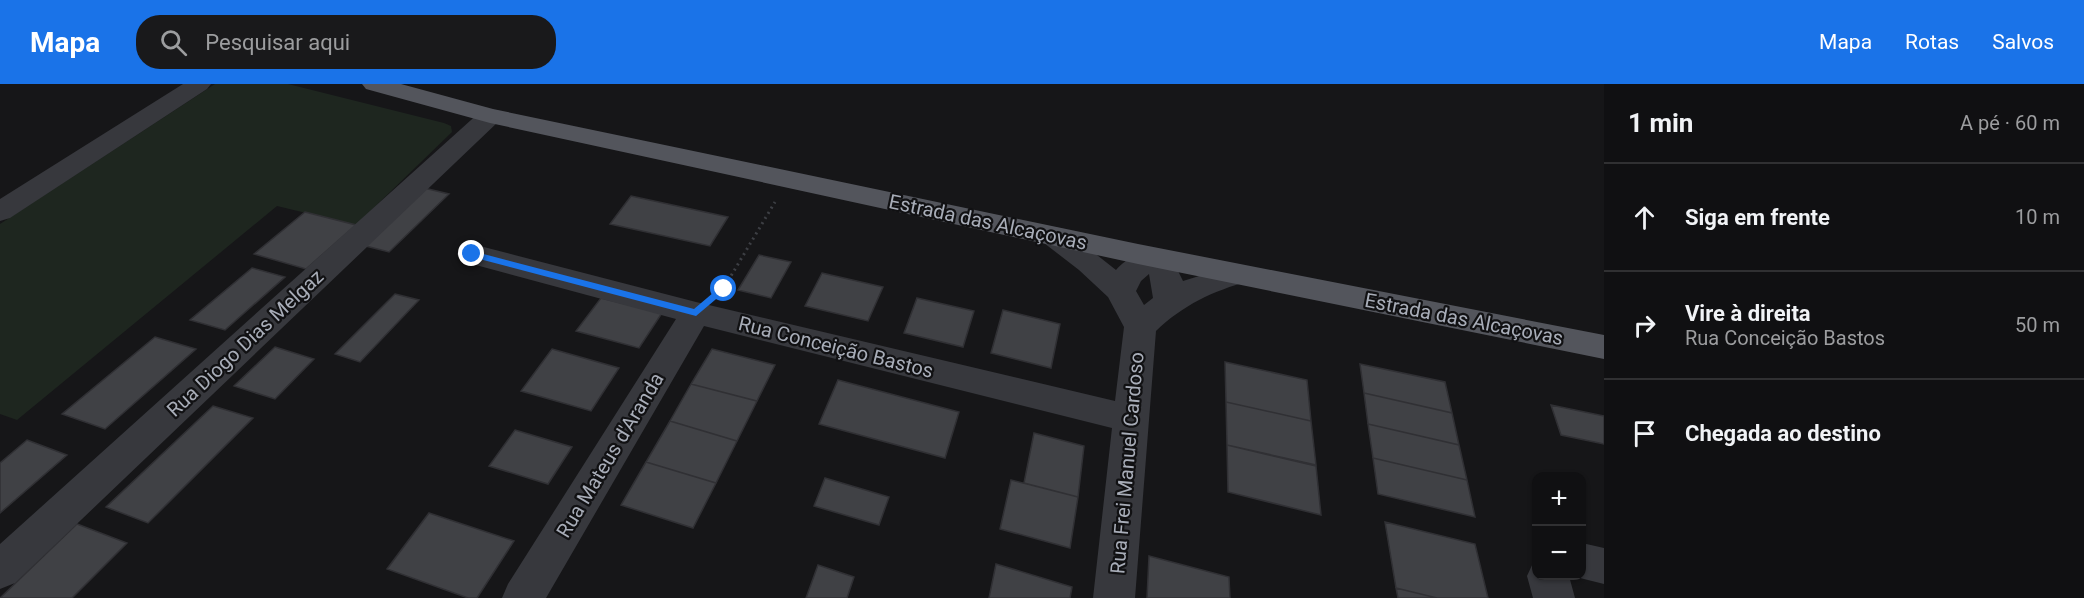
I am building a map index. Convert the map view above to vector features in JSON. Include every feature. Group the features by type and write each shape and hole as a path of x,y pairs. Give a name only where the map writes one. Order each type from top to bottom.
{"main road":[{"name":"Estrada das Alcaçovas","path":"374,84 490,116 1157,258 1604,347"}],"street":[{"path":"0,212 199,84"},
{"name":"Rua Diogo Dias Melgaz","path":"0,570 490,116"},
{"path":"1054,236 1090,263 1120,291 1140,327 1169,302 1199,285 1238,274"},
{"name":"Rua Conceição Bastos","path":"472,254 696,313 1131,419"},
{"path":"1120,291 1126,276 1138,266 1157,258 1167,280 1169,302"},
{"name":"Rua Mateus d'Aranda","path":"523,598 696,313"},
{"name":"Rua Frei Manuel Cardoso","path":"1114,598 1140,327"},
{"path":"1586,562 1604,566"},
{"path":"1549,580 1554,598"}],"path":[{"path":"696,313 724,289 789,179"}],"shaded area":[{"path":"215,84 288,84 444,123 451,126 452,132 356,225 277,206 17,420 0,414 0,224"}],"building":[{"path":"424,188 449,194 389,252 362,245"},
{"path":"631,196 728,217 710,246 610,224"},
{"path":"305,212 356,225 306,269 254,254"},
{"path":"759,255 791,262 771,298 738,290"},
{"path":"252,268 285,277 225,330 190,320"},
{"path":"822,273 883,287 868,321 805,306"},
{"path":"395,294 419,300 360,362 335,354"},
{"path":"601,298 662,313 639,348 576,331"},
{"path":"917,298 974,311 963,347 904,333"},
{"path":"1003,310 1060,324 1051,368 991,353"},
{"path":"155,337 196,349 105,429 62,414"},
{"path":"275,347 314,359 275,399 234,386"},
{"path":"552,349 619,368 591,411 521,391"},
{"path":"712,349 775,365 757,401 691,384"},
{"path":"1225,362 1307,380 1311,421 1226,402"},
{"path":"1360,364 1445,382 1452,413 1364,393"},
{"path":"838,380 959,412 945,458 819,424"},
{"path":"691,384 757,401 737,441 670,421"},
{"path":"1364,393 1452,413 1459,445 1368,424"},
{"path":"1226,402 1311,421 1316,465 1227,445"},
{"path":"1551,405 1604,416 1604,444 1561,435"},
{"path":"213,406 253,418 148,523 106,507"},
{"path":"670,421 737,441 716,483 646,462"},
{"path":"1368,424 1459,445 1467,480 1373,458"},
{"path":"515,430 572,447 548,484 489,466"},
{"path":"1034,433 1084,446 1078,497 1024,483"},
{"path":"27,440 67,455 0,513 0,463"},
{"path":"1227,445 1316,466 1321,515 1228,492"},
{"path":"1373,458 1467,480 1475,517 1378,494"},
{"path":"646,462 716,483 693,528 621,505"},
{"path":"825,478 889,497 879,525 814,506"},
{"path":"1011,480 1078,497 1070,548 1000,529"},
{"path":"429,513 514,541 477,598 468,598 387,569"},
{"path":"1385,522 1475,544 1488,598 1437,598 1396,588"},
{"path":"77,524 127,543 72,598 0,598"},
{"path":"1149,556 1229,577 1230,598 1147,598"},
{"path":"996,564 1072,587 1070,598 989,598"},
{"path":"818,565 854,577 847,598 806,598"},
{"path":"1396,588 1437,598 1398,598"}],"route":[{"path":"472,254 696,313 724,289"}]}
